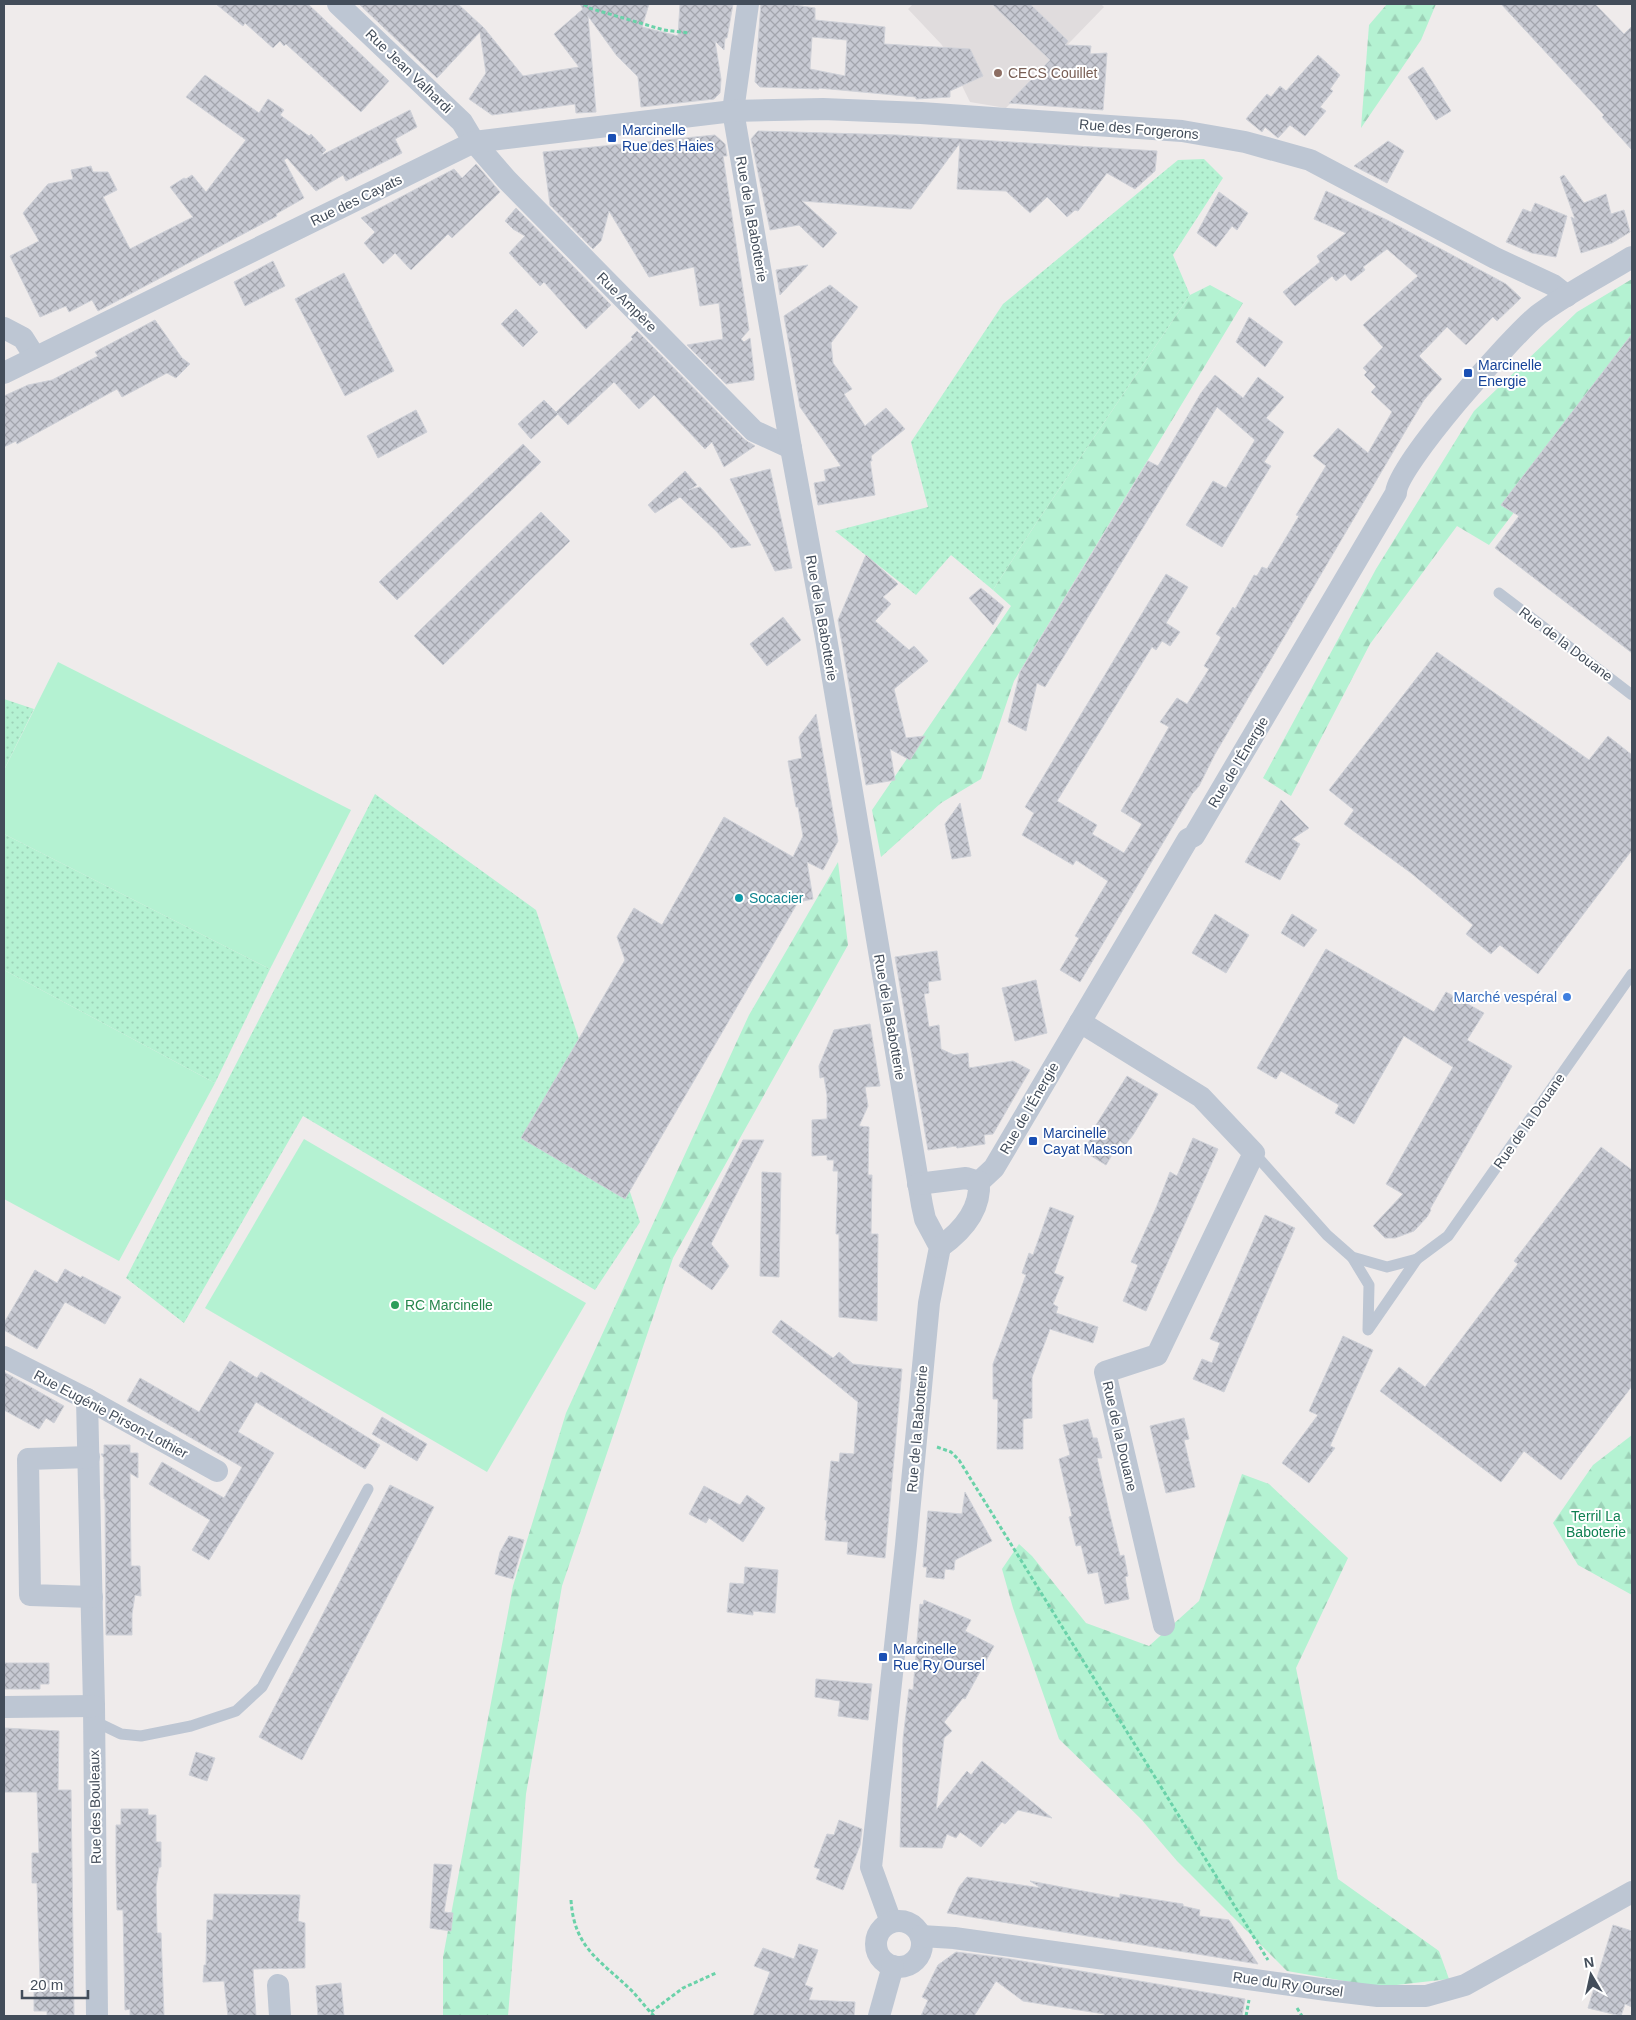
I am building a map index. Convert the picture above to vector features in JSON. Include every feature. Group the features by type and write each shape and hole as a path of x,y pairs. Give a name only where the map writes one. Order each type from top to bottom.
{"street":[{"name":"Rue Jean Valhardi","path":"338,4 462,122 474,142"},
{"name":"Rue de la Babotterie","path":"748,4 733,111 826,638 918,1184 925,1219 940,1247 929,1303 905,1554 871,1867 891,1922"},
{"name":"Rue des Forgerons","path":"733,111 823,109 921,113 1182,131 1245,142 1310,160 1495,258 1553,285 1567,296"},
{"name":"Rue des Cayats","path":"4,373 474,142 733,111"},
{"name":"Rue Ampère","path":"474,142 507,180 754,431 791,448"},
{"name":"Rue de l'Énergie","path":"979,1182 994,1168 1188,839 1194,836 1396,493 1396,487 1408,468 1459,399 1493,359 1537,316 1632,257"},
{"path":"4,328 23,338 35,358"},
{"name":"Rue de la Douane","path":"1080,1022 1201,1097 1254,1153 1157,1355 1105,1372 1164,1625"},
{"path":"918,1184 960,1178 979,1182 976,1208 961,1228 940,1247"},
{"name":"Rue Eugénie Pirson-Lothier","path":"4,1357 88,1399 217,1472"},
{"name":"Rue des Bouleaux","path":"88,1399 97,2016"},
{"path":"89,1457 28,1459 30,1595 92,1598"},
{"path":"4,1707 94,1714"},
{"name":"Rue du Ry Oursel","path":"921,1936 954,1938 1378,1996 1426,1996 1465,1985 1632,1892"},
{"path":"903,1921 911,1924 921,1936 922,1944 918,1958 912,1964 904,1967 893,1966 884,1961 876,1948 876,1939 879,1932 891,1922 903,1921"},
{"path":"878,2016 893,1966"},
{"path":"278,1985 280,2016"}],"lane":[{"name":"Rue de la Douane","path":"1499,593 1632,695"},
{"name":"Rue de la Douane","path":"1254,1153 1327,1235 1352,1257 1370,1284 1368,1330 1417,1259 1448,1236 1632,974"},
{"name":"Rue de la Douane","path":"1352,1257 1388,1267 1417,1259"},
{"path":"94,1714 121,1734 141,1736 191,1726 236,1711 262,1687 368,1489"}],"path":[{"path":"584,4 589,8 664,30 690,33"},
{"path":"915,1443 936,1446 951,1452 959,1460 1282,1984"},
{"path":"571,1900 572,1915 581,1941 602,1966 631,1990 654,2016"},
{"path":"651,2012 683,1988 716,1973"}],"shaded area":[{"name":"CECS Couillet","path":"913,4 1101,4 1104,7 1006,108 970,102 942,45 908,9"}],"green space":[{"path":"1387,4 1436,4 1421,40 1361,128 1369,25"},
{"path":"1204,159 1223,178 1173,255 1190,295 993,590 951,555 916,595 835,531 928,507 911,442 1003,304 1178,160"},
{"path":"1632,279 1632,359 1489,545 1457,526 1370,644 1291,796 1263,778 1376,569 1474,411 1577,312"},
{"path":"1210,285 1243,303 1014,681 981,779 941,803 881,857 872,810 1011,606 993,590 1190,295"},
{"path":"58,662 351,810 270,969 4,834 4,770"},
{"path":"4,699 34,709 4,770"},
{"path":"375,794 536,910 640,1222 595,1290 303,1116 184,1323 126,1278"},
{"path":"4,834 270,969 215,1083 4,970"},
{"path":"838,862 848,945 673,1258 562,1586 526,1794 508,2016 443,2016 443,1957 513,1586 566,1413 749,1015"},
{"path":"4,970 215,1083 119,1261 4,1199"},
{"name":"RC Marcinelle","path":"304,1139 586,1303 487,1472 205,1308"},
{"name":"Terril La Baboterie","path":"1632,1435 1632,1595 1578,1565 1553,1523 1593,1465"},
{"path":"1242,1474 1269,1484 1348,1558 1296,1668 1338,1879 1439,1951 1449,1979 1379,1987 1287,1971 1177,1861 1141,1819 1059,1739 1013,1608 1002,1569 1019,1544 1032,1556 1086,1623 1149,1646 1199,1601"}],"building":[{"path":"216,4 308,4 389,81 361,112 286,44 284,46 280,41 273,48 245,23 243,26"},
{"path":"359,4 458,4 484,28 523,76 579,67 554,34 583,9 580,4 649,4 642,27 678,36 680,4 733,4 724,50 715,41 721,79 720,93 714,99 641,107 638,77 617,56 588,16 596,112 576,113 575,104 492,115 469,99 486,73 480,32 437,78"},
{"path":"761,4 795,4 815,8 815,20 885,27 884,44 970,49 983,76 950,91 950,97 916,99 916,97 819,88 760,87 755,82","holes":["812,37 847,40 845,76 810,69"]},
{"path":"992,4 1030,4 1068,41 1065,45 1091,46 1090,54 1107,53 1103,110 1009,103 1050,60"},
{"path":"1501,4 1595,4 1624,34 1632,26 1632,150 1602,117 1604,115"},
{"path":"1318,55 1340,75 1330,89 1333,91 1320,107 1326,111 1305,136 1290,125 1278,138 1265,127 1262,132 1246,119 1267,94 1271,97 1280,86 1286,91"},
{"path":"1423,67 1451,111 1436,120 1408,77"},
{"path":"205,75 259,113 268,99 284,110 280,115 309,136 311,134 326,150 320,156 410,110 417,127 395,139 402,153 346,181 343,175 316,191 287,158 284,160 304,198 276,214 277,216 98,311 92,300 69,312 66,306 40,317 10,256 39,241 23,213 48,184 73,179 71,170 91,166 93,172 108,172 117,190 103,197 130,249 193,217 170,187 192,175 206,192 246,140 186,97"},
{"path":"758,131 897,135 1157,151 1155,171 1135,189 1107,173 1078,211 1075,210 1067,217 1047,197 1030,213 1006,191 957,189 960,143 911,209 802,201 837,233 823,248 799,225 770,230 751,139"},
{"path":"715,135 725,144 727,156 723,156 749,330 741,339 744,342 750,338 754,373 754,380 726,384 687,345 723,339 719,303 700,306 694,267 649,277 609,211 601,241 593,249 550,205 543,152"},
{"path":"1388,141 1404,151 1387,183 1354,166"},
{"path":"476,164 500,192 452,238 448,234 411,270 395,253 383,264 364,243 375,232 361,218 454,169 462,178"},
{"path":"1564,175 1584,203 1606,194 1611,214 1624,210 1630,232 1612,243 1581,253 1571,217 1575,219 1560,177"},
{"path":"1326,191 1389,221 1506,284 1521,298 1497,321 1493,317 1466,345 1447,327 1419,356 1442,379 1424,400 1215,754 1199,786 1192,794 1080,982 1060,970 1079,938 1075,936 1108,881 1076,860 1073,865 1022,835 1034,813 1025,807 1166,574 1188,587 1166,623 1180,632 1170,646 1162,641 1156,650 1152,647 1057,801 1097,825 1092,834 1124,853 1142,824 1121,811 1169,727 1160,722 1177,698 1187,704 1209,669 1204,666 1221,637 1216,634 1233,607 1235,609 1254,575 1257,576 1262,567 1267,569 1299,516 1296,515 1326,466 1313,456 1338,428 1368,453 1392,412 1371,392 1376,387 1364,375 1367,372 1363,368 1383,347 1363,325 1418,276 1387,249 1363,267 1365,270 1351,281 1345,274 1336,281 1332,276 1295,306 1283,292 1320,262 1317,256 1346,233 1314,219"},
{"path":"1219,192 1248,213 1237,230 1232,226 1216,247 1197,233"},
{"path":"1535,203 1567,216 1556,257 1532,253 1506,242 1523,209 1531,212"},
{"path":"516,208 611,305 586,329 544,282 540,286 509,253 525,236 513,229 505,221"},
{"path":"273,261 285,286 245,306 234,282"},
{"path":"808,265 780,295 776,270"},
{"path":"344,273 394,371 345,396 295,299"},
{"path":"830,285 858,307 831,343 833,363 852,389 844,394 865,426 886,408 905,429 871,456 872,461 870,461 875,495 818,505 814,483 826,481 824,470 841,466 800,407 784,316"},
{"path":"516,309 538,332 523,347 501,324"},
{"path":"1249,317 1283,342 1265,367 1236,342"},
{"path":"155,320 182,358 190,364 176,378 167,373 122,397 117,389 17,444 16,441 4,447 4,396 28,385 52,380 98,356 95,352"},
{"path":"637,331 745,440 755,446 724,467 712,442 705,449 654,395 639,409 614,382 568,425 556,412 633,339 631,337"},
{"path":"1632,334 1632,653 1495,548 1519,516 1501,505"},
{"path":"1215,375 1243,398 1258,377 1284,397 1266,418 1284,432 1264,462 1271,466 1222,547 1186,525 1213,481 1226,488 1255,440 1217,407 1045,687 1037,683 1026,731 1008,722 1020,672 1148,461 1158,466 1201,393"},
{"path":"544,400 558,414 531,439 518,424"},
{"path":"416,410 427,432 378,458 367,436"},
{"path":"523,444 541,462 397,600 379,582"},
{"path":"770,469 792,568 775,571 730,479"},
{"path":"685,471 697,485 689,490 700,487 751,545 731,548 680,497 655,513 648,505"},
{"path":"541,512 570,541 443,665 414,636"},
{"path":"866,555 898,584 883,597 891,604 875,621 909,650 914,646 928,661 894,689 906,738 925,736 910,760 890,749 895,780 866,785 838,620"},
{"path":"981,588 1004,607 993,625 969,598"},
{"path":"783,617 801,640 767,666 750,644"},
{"path":"1437,652 1589,760 1608,736 1632,755 1632,850 1538,974 1500,945 1491,954 1466,934 1473,925 1411,873 1344,824 1354,810 1329,790"},
{"path":"816,714 838,841 823,870 807,862 813,899 798,902 625,1199 521,1138 625,960 617,937 634,908 662,925 724,817 793,857 803,836 788,761 802,758 799,737"},
{"path":"1281,800 1309,828 1292,839 1300,844 1280,880 1245,862"},
{"path":"960,803 971,856 952,859 945,824"},
{"path":"1215,914 1249,935 1226,973 1192,953"},
{"path":"1292,914 1317,930 1304,947 1281,933"},
{"path":"1326,949 1434,1012 1446,992 1484,1013 1467,1040 1512,1066 1427,1217 1414,1231 1395,1238 1385,1238 1373,1226 1403,1194 1386,1184 1453,1067 1404,1036 1354,1124 1335,1113 1339,1105 1281,1071 1276,1079 1257,1068"},
{"path":"937,951 941,980 928,982 929,993 924,994 929,1027 939,1025 941,1049 954,1055 968,1053 969,1068 1013,1061 1030,1070 993,1134 984,1135 985,1144 928,1150 895,957"},
{"path":"1036,980 1047,1033 1015,1041 1002,988"},
{"path":"870,1024 880,1086 865,1087 868,1106 859,1126 869,1127 868,1175 872,1175 871,1234 878,1234 877,1321 839,1317 839,1234 836,1234 838,1171 833,1171 834,1160 827,1160 827,1155 812,1156 812,1120 827,1119 827,1095 824,1077 820,1078 819,1066 834,1030"},
{"path":"1127,1076 1158,1094 1133,1135 1125,1145 1120,1141 1106,1165 1083,1151 1098,1127 1096,1125"},
{"path":"1193,1138 1218,1149 1146,1311 1123,1301 1138,1265 1131,1262 1170,1172 1177,1176"},
{"path":"743,1140 764,1140 711,1244 729,1266 712,1290 679,1266"},
{"path":"1601,1147 1632,1170 1632,1386 1561,1480 1524,1451 1501,1482 1380,1391 1399,1367 1425,1387 1518,1264 1514,1261"},
{"path":"762,1172 781,1173 779,1277 760,1276"},
{"path":"1050,1207 1074,1216 1054,1273 1064,1277 1053,1304 1058,1307 1056,1313 1098,1327 1093,1343 1050,1329 1032,1377 1032,1418 1023,1419 1023,1449 997,1449 998,1399 993,1399 993,1364 1026,1275 1022,1273 1029,1253 1033,1255"},
{"path":"1265,1215 1295,1228 1224,1392 1193,1379 1202,1359 1212,1363 1220,1343 1210,1339"},
{"path":"65,1269 121,1297 105,1324 65,1302 37,1349 4,1330 4,1323 35,1270 57,1283"},
{"path":"781,1320 833,1358 839,1352 853,1364 902,1369 885,1558 847,1554 848,1542 825,1540 827,1520 825,1520 831,1461 839,1462 840,1453 854,1454 858,1402 772,1332"},
{"path":"1343,1336 1373,1350 1330,1446 1335,1448 1309,1483 1282,1463 1318,1415 1309,1411"},
{"path":"230,1361 257,1378 261,1372 380,1445 365,1469 256,1402 238,1432 274,1453 209,1560 192,1550 210,1520 149,1484 162,1462 224,1498 242,1467 127,1401 140,1378 199,1412"},
{"path":"4,1372 64,1406 54,1423 46,1418 39,1429 4,1410"},
{"path":"382,1417 427,1444 417,1461 372,1434"},
{"path":"1184,1418 1189,1439 1184,1440 1195,1487 1166,1493 1150,1426"},
{"path":"1088,1419 1093,1438 1097,1438 1102,1458 1097,1458 1108,1507 1120,1556 1124,1555 1128,1576 1125,1577 1129,1599 1105,1604 1098,1572 1088,1574 1081,1545 1076,1546 1069,1517 1072,1516 1059,1459 1070,1455 1063,1425"},
{"path":"104,1445 130,1445 130,1453 138,1453 138,1478 130,1473 131,1566 140,1566 141,1596 135,1595 132,1614 132,1635 106,1635 104,1458 101,1454 104,1454"},
{"path":"390,1485 434,1507 302,1760 259,1737"},
{"path":"704,1486 740,1505 747,1495 765,1508 743,1542 709,1518 706,1523 689,1514"},
{"path":"965,1492 992,1541 955,1560 954,1570 945,1569 944,1579 926,1577 927,1567 923,1567 928,1511 962,1514"},
{"path":"509,1536 524,1540 513,1579 495,1574 500,1552"},
{"path":"745,1567 778,1570 775,1613 753,1611 753,1615 727,1612 730,1583 744,1584"},
{"path":"924,1600 971,1620 965,1631 994,1646 965,1699 963,1698 944,1722 952,1731 944,1738 936,1810 967,1771 971,1775 982,1761 1052,1818 1018,1810 1005,1824 1002,1822 981,1847 960,1832 956,1838 947,1834 942,1848 900,1847 903,1739 909,1689 913,1690 920,1604 923,1605"},
{"path":"4,1663 49,1663 49,1684 40,1684 40,1689 4,1689"},
{"path":"816,1679 872,1684 868,1720 838,1716 840,1701 815,1697"},
{"path":"4,1728 59,1731 58,1790 71,1790 74,2016 47,2016 47,2011 34,2011 34,1982 40,1982 37,1883 32,1883 32,1853 39,1853 37,1792 4,1792"},
{"path":"196,1752 215,1758 207,1781 189,1775"},
{"path":"121,1809 148,1809 148,1815 156,1815 156,1842 161,1842 161,1867 159,1867 156,1887 157,1933 161,1933 164,2016 130,2016 130,2009 125,2010 123,1910 117,1910 116,1864 116,1825 121,1825"},
{"path":"839,1820 862,1829 860,1845 843,1890 816,1879 820,1869 814,1867 827,1834 834,1835"},
{"path":"434,1864 452,1865 444,1912 453,1913 451,1931 430,1928"},
{"path":"967,1877 1041,1888 1030,1881 1120,1898 1120,1894 1183,1904 1183,1906 1200,1910 1199,1916 1229,1920 1258,1964 947,1913 959,1887"},
{"path":"214,1894 300,1895 298,1921 305,1923 305,1968 253,1969 256,2016 228,2016 224,1981 203,1982 204,1965 206,1965 207,1920 213,1920"},
{"path":"1613,1925 1632,1931 1632,2007 1625,2004 1621,2016 1588,2008"},
{"path":"799,1944 818,1950 805,1985 813,1988 809,2000 855,2002 854,2016 753,2016 770,1972 754,1966 763,1948 794,1959"},
{"path":"956,1952 1004,1958 1245,1999 1242,2016 1104,2016 1104,2014 1023,2001 996,1981 974,2016 921,2016 928,2000 922,1997 938,1965"},
{"path":"341,1983 344,2016 318,2016 316,1986"}],"place":[{"name":"CECS Couillet","path":"998,73"},
{"name":"Marcinelle Rue des Haies","path":"612,138"},
{"name":"Marcinelle Energie","path":"1468,373"},
{"name":"Socacier","path":"739,898"},
{"name":"Marché vespéral","path":"1567,997"},
{"name":"Marcinelle Cayat Masson","path":"1033,1141"},
{"name":"RC Marcinelle","path":"395,1305"},
{"name":"Marcinelle Rue Ry Oursel","path":"883,1657"}]}
